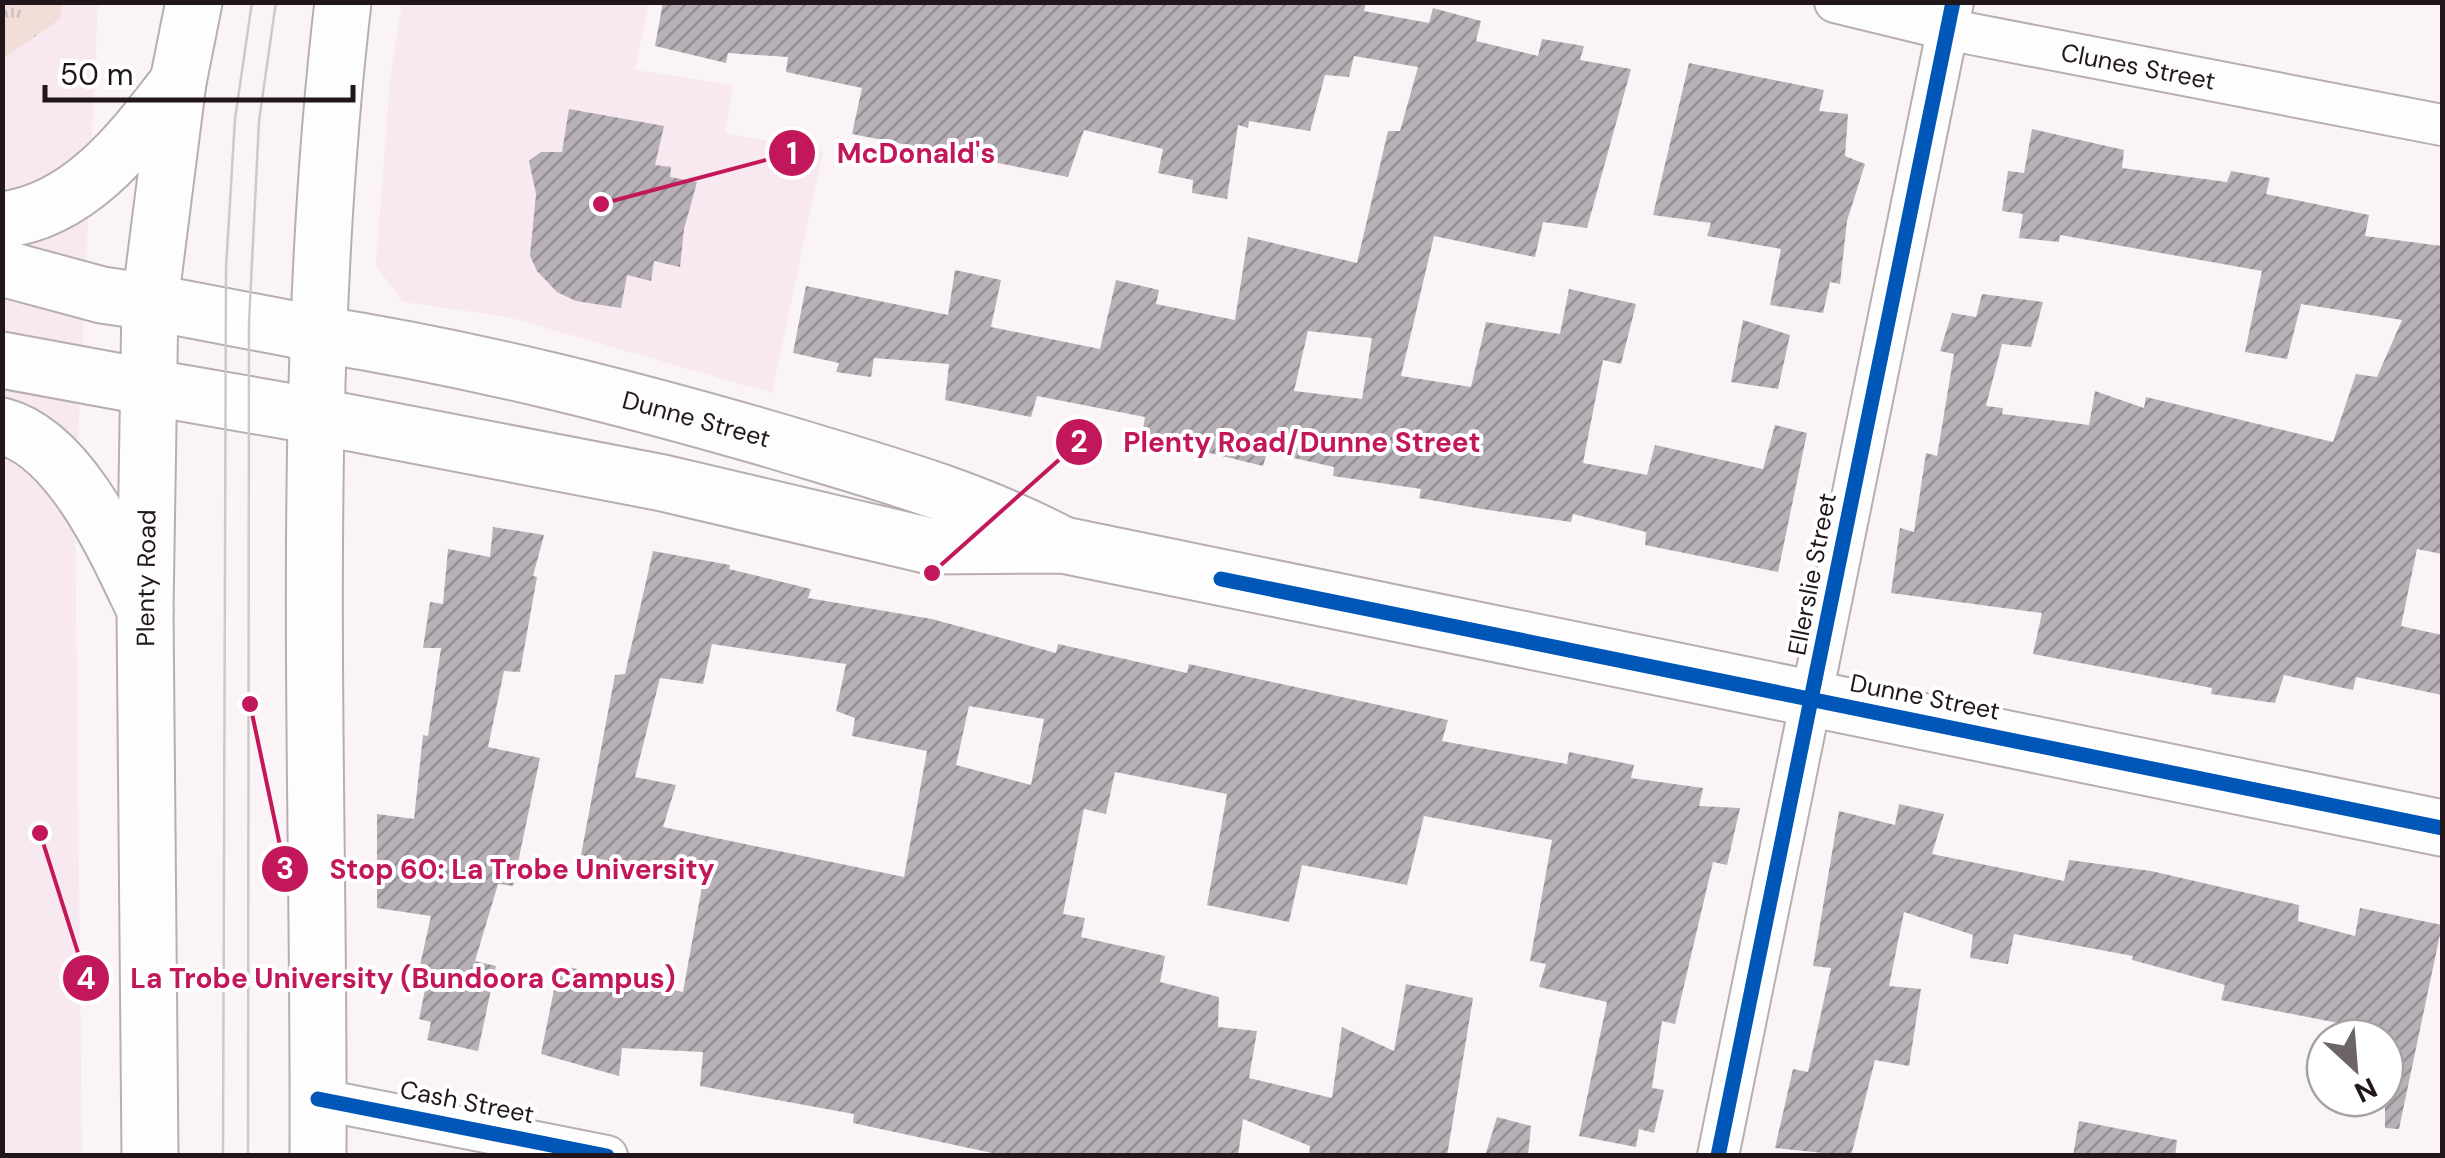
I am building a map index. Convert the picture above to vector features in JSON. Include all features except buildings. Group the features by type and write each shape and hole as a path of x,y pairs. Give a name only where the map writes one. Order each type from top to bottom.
{"main road":[{"name":"Plenty Road","path":"150,1156 144,610 150,302 178,82 194,2"},
{"path":"318,1156 315,416 343,2"},
{"path":"2,220 54,204 84,186 135,138 178,82"},
{"name":"Dunne Street","path":"2,268 102,294 451,356 628,398 961,496 1063,545"},
{"path":"451,356 442,372 449,384 601,430 663,482"},
{"name":"Dunne Street","path":"2,360 663,482 930,546 1063,545 1813,702 2442,828"},
{"path":"2,426 54,456 113,543 144,610"},
{"path":"725,426 771,510"}],"street":[{"name":"Clunes Street","path":"1835,2 1949,16 2442,124"},
{"name":"Ellerslie Street","path":"1718,1156 1949,16"},
{"name":"Cash Street","path":"318,1099 607,1156"}],"shaded area":[{"path":"2,3 98,3 75,510 82,1155 3,1155"},
{"path":"402,3 649,3 635,70 733,85 725,133 823,151 772,393 508,317 403,302 376,266 390,78"}],"green space":[{"path":"3,2 63,3 60,19 3,59"}],"tram line":[{"path":"223,1156 226,268 235,119 252,2"},
{"path":"248,1156 249,322 259,121 276,2"}],"cycle path":[{"path":"1718,1156 1953,2"},
{"path":"1221,579 2442,828"},
{"path":"318,1099 607,1156"}],"place":[{"name":"McDonald's","path":"601,204"},
{"name":"Plenty Road/Dunne Street","path":"932,573"},
{"name":"Stop 60: La Trobe University","path":"250,704"},
{"name":"La Trobe University (Bundoora Campus)","path":"40,833"}]}
